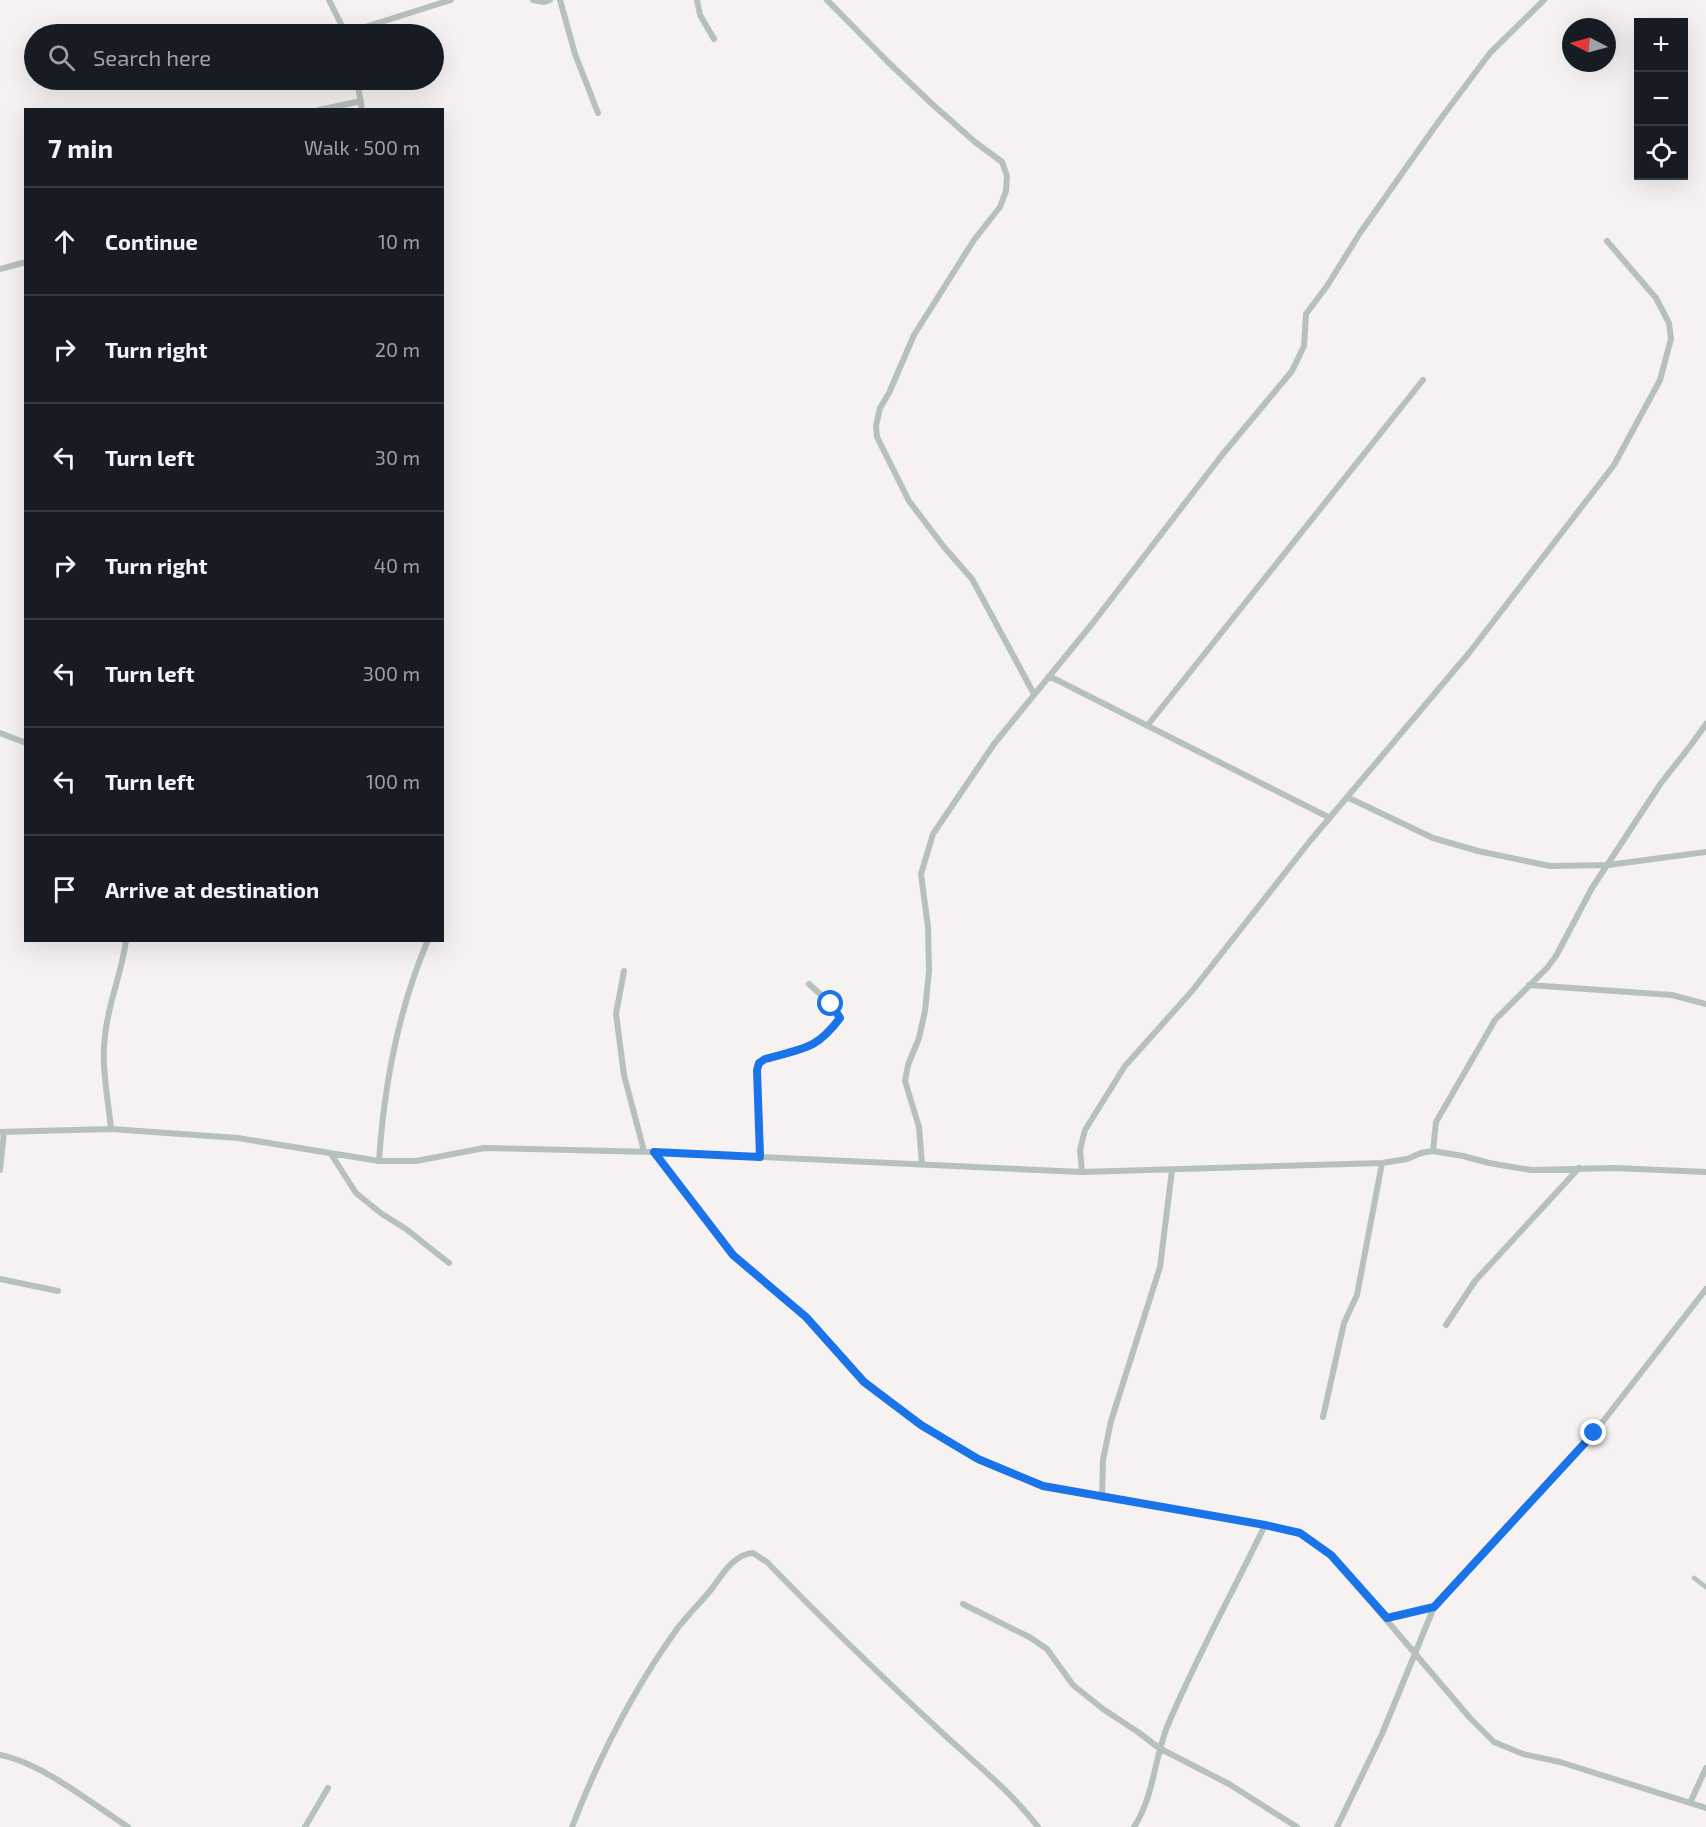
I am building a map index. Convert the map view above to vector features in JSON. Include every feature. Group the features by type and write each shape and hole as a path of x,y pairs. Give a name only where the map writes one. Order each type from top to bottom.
{"street":[{"path":"329,0 341,24"},
{"path":"377,24 451,0"},
{"path":"532,0 544,2 550,0"},
{"path":"560,0 575,54 598,113"},
{"path":"697,0 700,15 714,39"},
{"path":"827,0 932,103 1002,162 1006,177 1006,191 1000,207 974,240 914,335 889,393 879,408 876,426 877,437 909,501 972,579 1034,694"},
{"path":"922,1165 919,1127 909,1100 906,1081 908,1065 919,1038 925,1011 929,970 928,927 921,873 933,834 994,744 1092,624 1222,455 1292,371 1304,346 1306,314 1360,233 1490,53 1544,0"},
{"path":"359,90 362,108"},
{"path":"328,108 361,101"},
{"path":"1082,1172 1080,1150 1085,1130 1125,1066 1192,991 1329,818 1468,653 1614,465 1660,380 1671,339 1669,323 1650,289 1606,241"},
{"path":"0,269 24,263"},
{"path":"1147,726 1423,380"},
{"path":"1049,676 1329,818"},
{"path":"1433,1151 1436,1122 1495,1020 1556,956 1592,888 1660,783 1706,723"},
{"path":"0,733 24,742"},
{"path":"1347,797 1433,838 1478,851 1550,866 1608,865 1706,852"},
{"path":"111,1129 104,1068 104,1037 125,955 126,942"},
{"path":"379,1161 381,1123 398,1030 427,942"},
{"path":"624,972 616,1014 624,1076 644,1151"},
{"path":"760,1157 757,1070 759,1063 765,1059 812,1046 826,1036 840,1018 831,1004 809,984"},
{"path":"1529,985 1672,995 1706,1004"},
{"path":"0,1170 2,1132 111,1129 238,1138 379,1161 416,1161 484,1148 644,1151 1082,1172 1382,1163 1407,1160 1421,1153 1433,1151 1532,1170 1615,1168 1706,1172"},
{"path":"654,1152 733,1255 806,1317 864,1382 921,1425 978,1459 1043,1486 1300,1533 1331,1555 1470,1718 1494,1742 1523,1754 1560,1762 1706,1808"},
{"path":"331,1154 356,1193 449,1263"},
{"path":"1323,1417 1344,1323 1358,1296 1382,1163"},
{"path":"1446,1326 1475,1281 1579,1168"},
{"path":"1102,1497 1103,1460 1111,1421 1160,1267 1172,1170"},
{"path":"0,1279 58,1291"},
{"path":"1337,1827 1382,1734 1434,1607 1594,1433 1706,1289"},
{"path":"1134,1827 1142,1816 1148,1800 1159,1748 1177,1704 1265,1525"},
{"path":"572,1827 603,1754 625,1711 666,1647 691,1612 739,1556 753,1553 767,1562 840,1637 990,1778 1020,1803 1038,1827"},
{"path":"963,1604 1031,1638 1047,1649 1073,1685 1159,1748 1229,1784 1298,1827"},
{"path":"1387,1618 1434,1607"},
{"path":"0,1755 12,1757 42,1771 128,1827"},
{"path":"1690,1803 1706,1767"},
{"path":"305,1827 328,1788"}],"lane":[{"path":"1694,1578 1706,1587"}],"route":[{"path":"831,1004 840,1018 826,1036 812,1046 765,1059 759,1063 757,1070 760,1157 654,1152 733,1255 806,1317 864,1382 921,1425 978,1459 1043,1486 1300,1533 1331,1555 1387,1618 1434,1607 1594,1433"}]}
